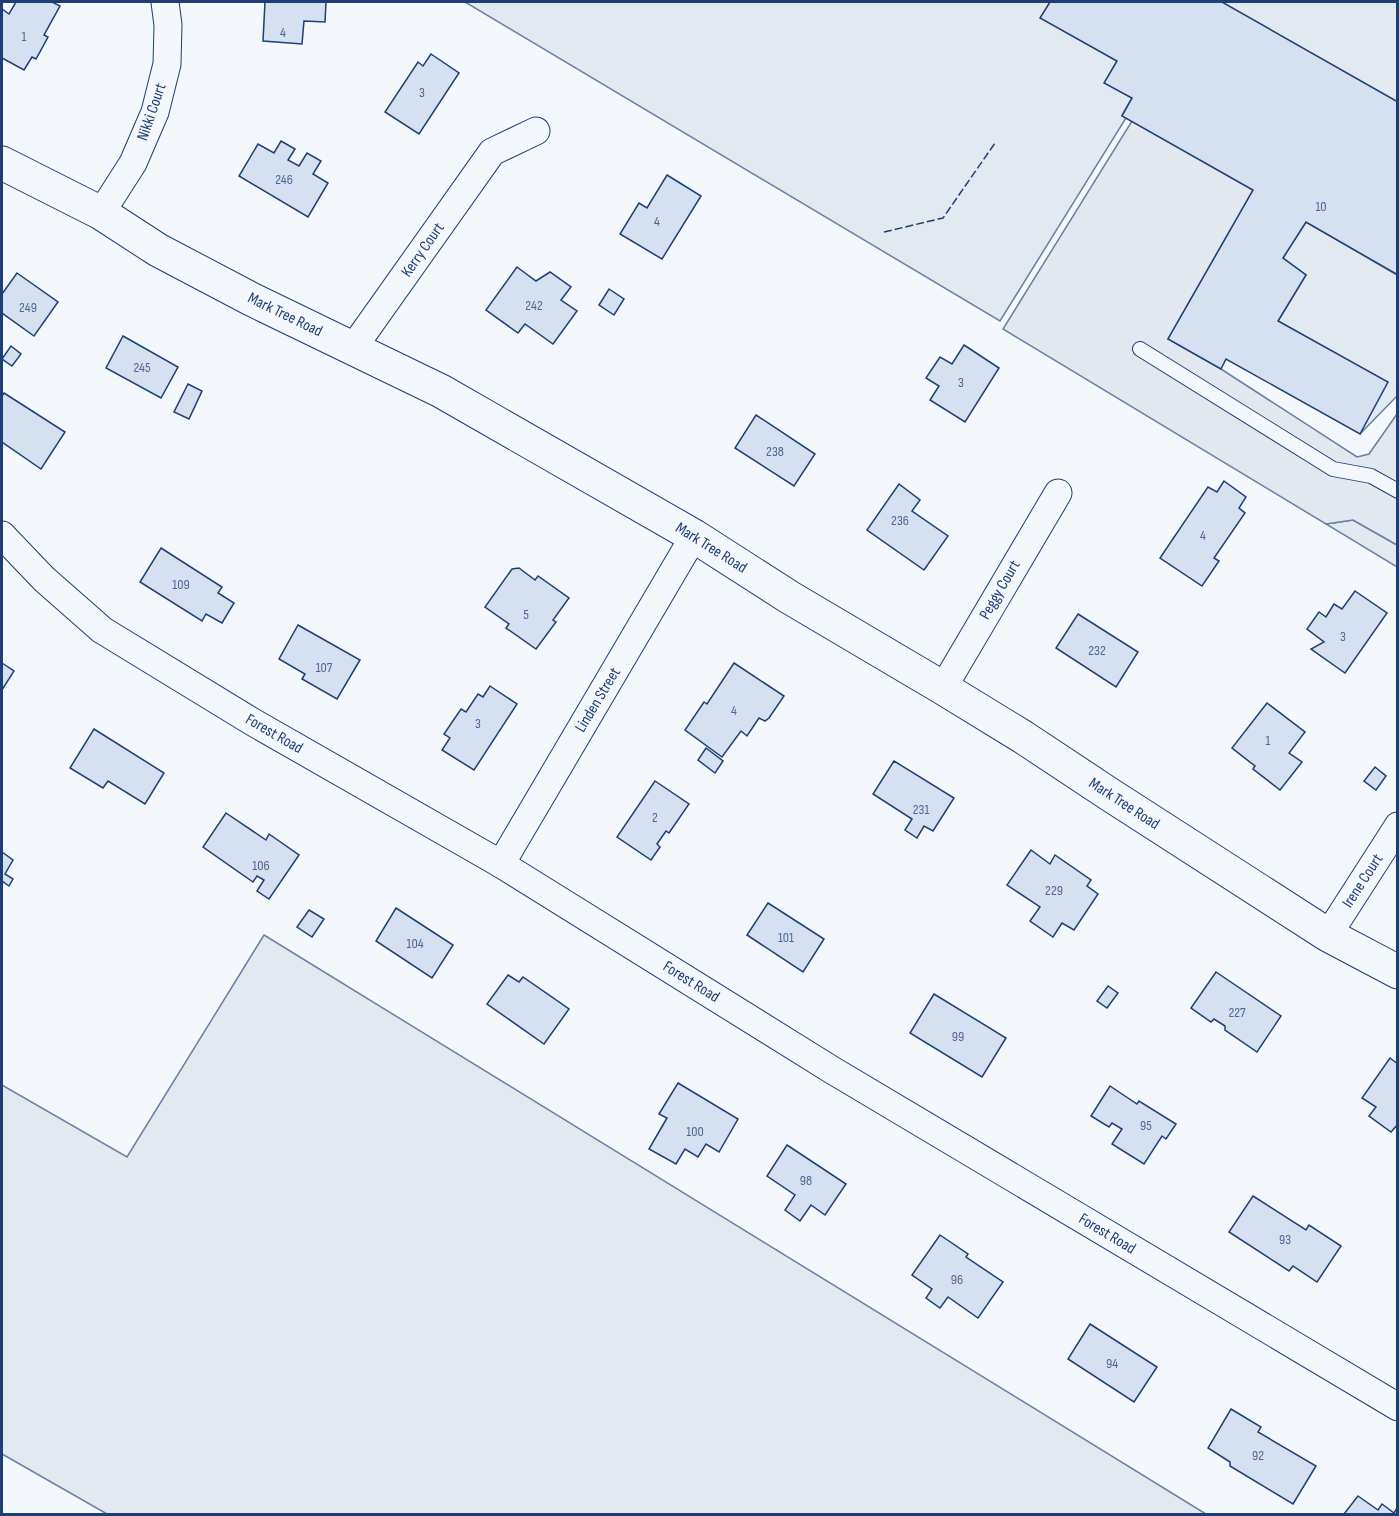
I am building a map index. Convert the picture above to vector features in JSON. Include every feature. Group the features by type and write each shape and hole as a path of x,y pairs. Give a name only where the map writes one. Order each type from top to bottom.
{"street":[{"name":"Nikki Court","path":"101,213 133,163 155,112 167,64 168,25 165,2"},
{"name":"Kerry Court","path":"353,348 492,152 536,131"},
{"name":"Mark Tree Road","path":"2,163 101,213 168,255 251,299 441,391 694,536 789,597 1023,737 1328,935 1398,972"},
{"name":"Peggy Court","path":"943,688 1058,493"},
{"name":"Forest Road","path":"2,536 44,579 102,630 251,721 501,864 832,1070 1398,1407"},
{"name":"Linden Street","path":"501,864 694,536"},
{"name":"Irene Court","path":"1328,935 1398,826"}],"lane":[{"path":"1140,349 1333,469 1371,476 1398,491"}],"shaded area":[{"path":"465,2 1050,2 1041,18 1117,61 1105,83 1132,98 1122,115 1126,118 1000,321"},
{"path":"1221,2 1397,2 1397,108"},
{"path":"1132,121 1253,190 1168,339 1221,369 1357,457 1369,454 1397,414 1397,545 1353,520 1326,524 1003,329"},
{"path":"1306,222 1397,275 1397,396 1360,434 1387,382 1278,321 1306,275 1283,258"},
{"path":"1353,520 1397,545 1397,567 1326,524"},
{"path":"264,935 1206,1514 107,1514 2,1454 2,1085 127,1157"}],"building":[{"path":"16,2 52,2 60,6 44,35 48,37 36,59 32,57 24,70 2,58 2,9 9,14"},
{"path":"265,2 326,2 325,22 304,21 302,44 263,41"},
{"path":"1050,2 1222,2 1398,102 1398,275 1306,222 1283,258 1306,275 1278,321 1388,382 1360,434 1226,359 1221,369 1168,339 1253,190 1122,116 1132,98 1104,83 1117,61 1040,18"},
{"path":"431,54 459,73 419,134 385,112 418,62 423,66"},
{"path":"281,141 295,149 288,160 299,166 307,153 321,161 313,174 328,183 308,217 239,176 258,144 274,153"},
{"path":"667,175 701,196 662,259 620,234 639,203 647,208"},
{"path":"517,267 536,281 550,272 571,287 561,300 577,311 553,344 525,324 518,333 486,310"},
{"path":"17,273 58,302 34,336 2,313 2,294"},
{"path":"609,289 624,299 614,315 599,305"},
{"path":"123,336 178,367 161,398 106,368"},
{"path":"964,345 999,368 965,422 930,400 939,386 926,378 940,357 952,364"},
{"path":"11,346 21,354 12,366 2,359"},
{"path":"188,384 202,391 189,419 174,412"},
{"path":"4,393 65,432 41,469 2,442 2,396"},
{"path":"756,415 815,454 794,486 735,448"},
{"path":"1224,481 1246,497 1239,508 1245,513 1214,558 1219,561 1202,586 1160,558 1208,487 1217,492"},
{"path":"899,484 920,500 912,511 948,536 924,570 867,530"},
{"path":"161,548 222,587 218,593 234,603 222,623 206,614 202,621 140,582"},
{"path":"519,568 535,580 538,576 569,598 553,620 556,622 536,649 506,628 509,624 485,607 512,569"},
{"path":"1355,591 1387,613 1345,673 1311,649 1324,642 1307,629 1319,612 1326,617 1334,604 1342,609"},
{"path":"1078,614 1138,652 1116,687 1056,648"},
{"path":"298,625 360,660 337,699 302,679 305,674 279,659"},
{"path":"2,663 14,671 2,690"},
{"path":"734,663 784,696 769,718 765,721 759,718 747,736 741,731 722,757 685,730 704,702 707,704"},
{"path":"490,686 517,704 474,770 442,750 450,738 444,734 461,709 466,712 478,694 483,697"},
{"path":"1267,703 1305,732 1289,753 1302,762 1280,790 1253,769 1255,766 1232,748"},
{"path":"94,729 164,773 145,804 108,781 103,788 70,768"},
{"path":"706,748 723,761 715,773 698,760"},
{"path":"894,761 954,798 933,831 924,826 917,838 905,830 912,819 873,794"},
{"path":"1375,767 1386,776 1376,790 1364,781"},
{"path":"655,781 689,804 669,833 666,831 657,844 660,847 651,860 617,837"},
{"path":"226,813 266,840 269,834 299,855 269,899 257,891 264,880 257,876 253,882 203,847"},
{"path":"1031,850 1050,864 1055,855 1091,880 1087,886 1098,894 1074,930 1062,923 1053,937 1030,921 1040,907 1007,885"},
{"path":"2,852 13,860 5,874 13,879 9,886 2,881"},
{"path":"768,903 824,939 803,972 747,935"},
{"path":"396,908 453,945 432,978 376,941"},
{"path":"309,910 324,919 312,937 297,927"},
{"path":"1216,972 1281,1016 1257,1052 1225,1030 1225,1026 1214,1019 1211,1022 1191,1008"},
{"path":"508,975 519,982 523,977 569,1009 544,1044 487,1004"},
{"path":"1108,986 1118,993 1107,1008 1097,1001"},
{"path":"934,994 1006,1038 982,1077 910,1033"},
{"path":"1390,1058 1398,1064 1398,1124 1391,1132 1369,1116 1376,1107 1362,1098"},
{"path":"678,1083 738,1119 719,1152 706,1144 698,1157 685,1149 676,1164 649,1149 667,1118 659,1114"},
{"path":"1110,1086 1137,1104 1139,1101 1176,1124 1166,1139 1162,1136 1144,1164 1112,1144 1122,1129 1112,1123 1109,1127 1091,1116"},
{"path":"787,1145 846,1184 825,1215 811,1205 800,1221 785,1210 795,1195 767,1176"},
{"path":"1253,1196 1306,1230 1309,1225 1341,1246 1317,1282 1293,1266 1289,1271 1229,1232"},
{"path":"940,1235 968,1254 966,1257 1003,1282 978,1318 948,1297 940,1308 926,1298 932,1289 912,1275"},
{"path":"1090,1324 1157,1367 1134,1402 1068,1359"},
{"path":"1231,1409 1261,1427 1258,1432 1316,1466 1293,1504 1230,1466 1230,1462 1208,1448"},
{"path":"1358,1496 1378,1510 1382,1504 1394,1513 1397,1508 1398,1514 1344,1514"}],"fence":[{"path":"884,232 943,218 995,143"}]}
